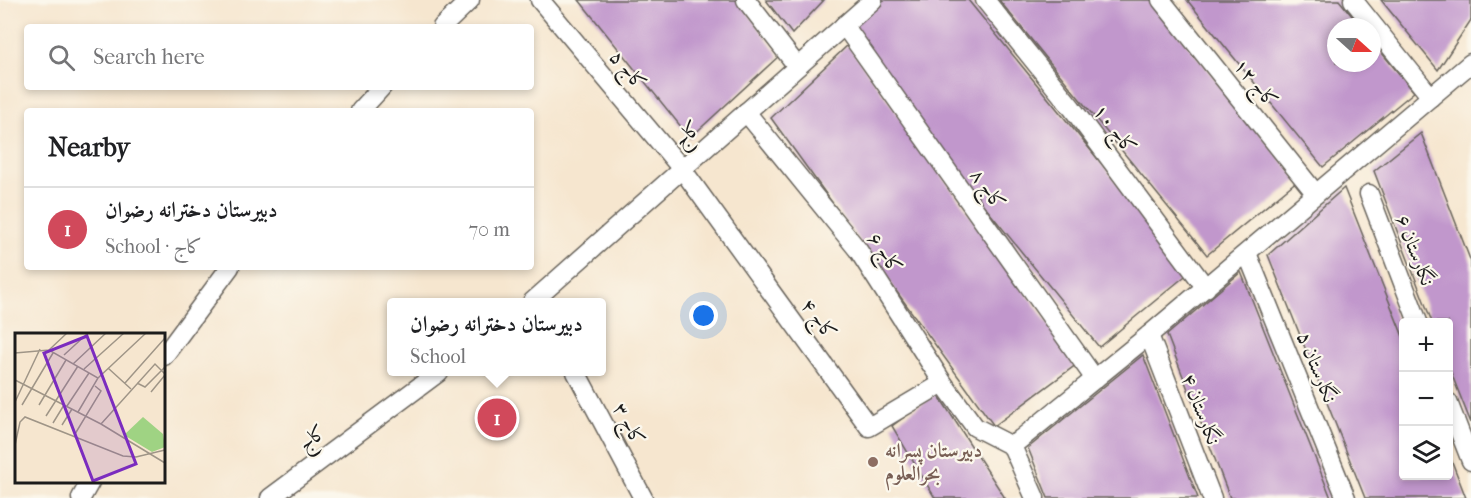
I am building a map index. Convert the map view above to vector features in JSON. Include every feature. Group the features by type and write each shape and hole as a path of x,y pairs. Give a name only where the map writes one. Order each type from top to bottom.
{"street":[{"path":"445,24 470,0"},
{"name":"کاج ۵","path":"540,0 682,169"},
{"path":"746,0 797,66"},
{"name":"کاج ۱۰","path":"985,0 1072,108 1206,288"},
{"name":"کاج ۱۲","path":"1161,0 1316,194"},
{"path":"1353,0 1431,97"},
{"name":"کاج","path":"539,298 870,1"},
{"name":"کاج ۸","path":"844,25 1095,379"},
{"path":"1035,498 1012,446 1206,288 1471,63"},
{"path":"363,108 378,90"},
{"name":"کاج ۶","path":"746,112 858,250 943,383 975,427 1012,446"},
{"name":"کاج ۴","path":"682,169 868,427 943,383"},
{"name":"نگارستان ۶","path":"1369,194 1416,318"},
{"name":"نگارستان ۵","path":"1247,253 1346,498"},
{"path":"165,355 228,270"},
{"name":"نگارستان ۴","path":"1149,335 1212,498"},
{"name":"کاج","path":"270,498 434,376"},
{"name":"کاج ۳","path":"578,376 643,498"},
{"path":"1453,413 1471,461"},
{"path":"81,498 89,483"}],"building":[{"path":"579,0 739,0 779,56 690,138"},
{"path":"766,0 824,0 792,34"},
{"path":"877,0 968,0 1190,272 1099,347 841,30"},
{"path":"999,0 1151,0 1298,180 1207,255"},
{"path":"1187,0 1339,0 1354,18 1327,18 1327,72 1381,72 1381,52 1414,92 1323,167"},
{"path":"1381,0 1471,0 1471,20 1438,70"},
{"path":"848,45 1077,364 994,426 771,118"},
{"path":"1421,133 1471,262 1471,423 1453,378 1453,318 1430,318 1374,171"},
{"path":"1344,188 1399,326 1399,480 1453,480 1453,464 1466,498 1365,498 1268,255"},
{"path":"1241,272 1331,498 1230,498 1167,335"},
{"path":"1143,355 1198,498 1048,498 1028,448"},
{"path":"937,393 1005,498 935,498 892,426"}],"place":[{"name":"دبیرستان دخترانه رضوان","path":"497,418"},
{"name":"دبیرستان پسرانه بحرالعلوم","path":"873,462"}]}
